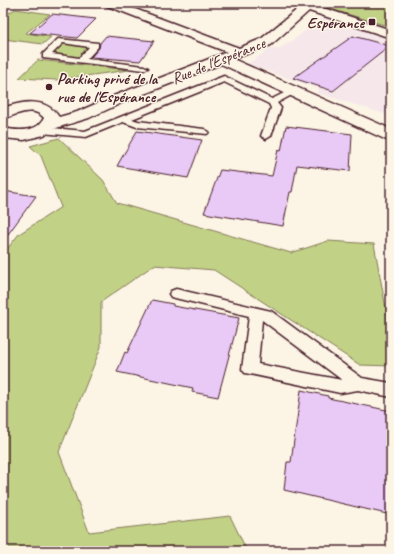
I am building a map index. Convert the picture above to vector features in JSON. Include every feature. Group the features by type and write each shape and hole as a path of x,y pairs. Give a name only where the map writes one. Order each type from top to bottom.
{"street":[{"path":"109,3 238,52"},
{"path":"302,5 391,34"},
{"name":"Rue de l'Espérance","path":"5,135 26,135 82,115 121,98 266,42 302,5"},
{"path":"221,59 378,129 391,137"},
{"name":"Rue de l'Espérance","path":"7,110 66,105 121,98"},
{"path":"33,108 46,111 50,114 52,118 51,122 44,128"}],"lane":[{"path":"81,60 95,45 61,41 46,56 144,68"},
{"path":"44,128 86,134 224,79 272,102 276,108 266,136"},
{"path":"272,102 295,91"},
{"path":"124,120 137,124 204,132"},
{"path":"176,294 266,315 358,384"},
{"path":"256,313 250,369 340,387 358,384 391,390"}],"shaded area":[{"path":"324,17 391,39 391,116 317,93 319,89 247,64 273,47 278,49 290,42"}],"green space":[{"path":"310,3 391,3 391,27"},
{"path":"15,9 50,14 26,33 51,37 43,44 3,39 3,17"},
{"path":"63,42 91,46 79,59 49,55"},
{"path":"38,60 129,70 56,80 19,78"},
{"path":"59,138 103,180 117,203 291,253 328,241 374,244 390,330 391,366 360,365 214,270 154,265 101,302 101,347 59,452 89,532 230,516 247,551 3,551 3,254 19,234 61,207 41,156 30,146"}],"building":[{"path":"52,14 96,19 77,38 30,33"},
{"path":"106,36 154,41 140,61 91,57 99,48 100,43"},
{"path":"353,36 390,46 333,91 293,78"},
{"path":"286,126 352,134 350,171 297,165 283,226 204,213 220,170 272,176 278,150 281,151"},
{"path":"137,131 202,140 188,178 117,166"},
{"path":"3,191 36,196 3,241"},
{"path":"152,300 173,304 173,306 239,318 218,397 192,392 193,388 117,372 125,352 127,353"},
{"path":"301,390 328,396 328,398 391,411 391,515 284,490 287,462 291,462"}],"place":[{"name":"Espérance","path":"372,22"},
{"name":"Parking privé de la rue de l'Espérance","path":"49,87"}]}
